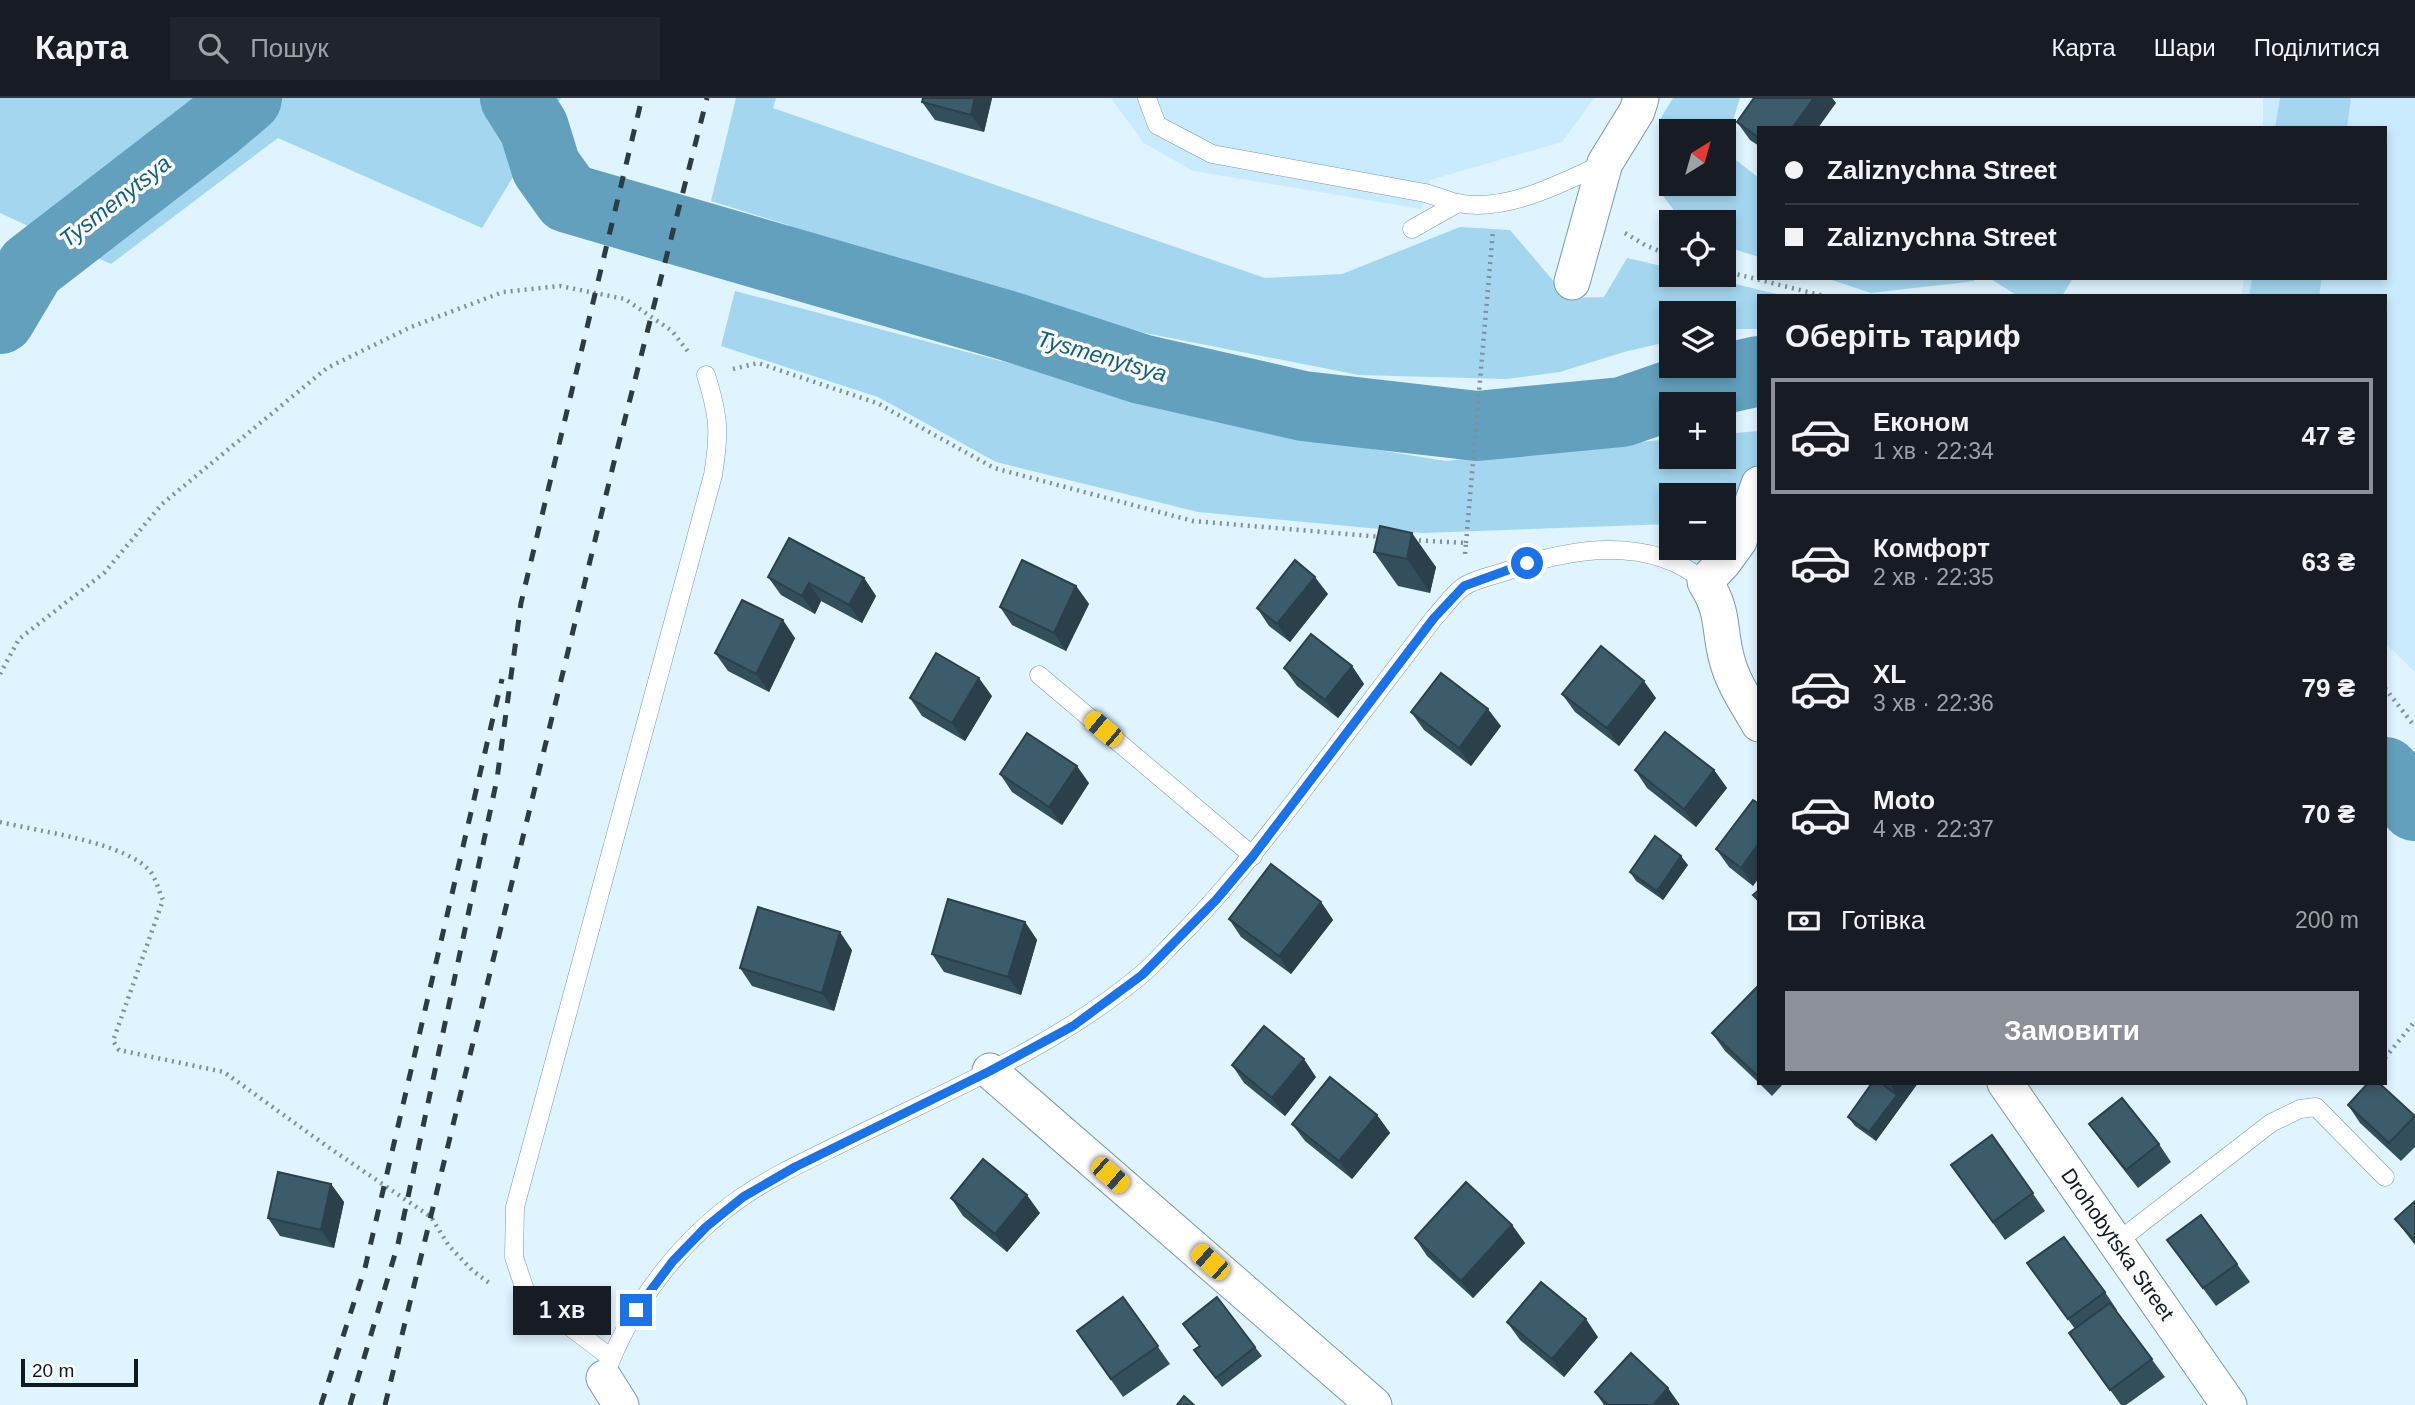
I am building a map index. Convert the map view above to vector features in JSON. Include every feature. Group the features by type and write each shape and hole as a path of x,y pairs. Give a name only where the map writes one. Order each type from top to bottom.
{"street":[{"path":"1572,282 1605,163 1637,111 1641,98"},
{"path":"1757,490 1739,541 1723,563 1704,582 1715,598 1719,611 1728,663 1757,720"},
{"path":"990,1071 1374,1405"},
{"name":"Drohobytska Street","path":"2006,1085 2229,1405"}],"lane":[{"path":"1147,98 1157,125 1212,155 1426,193 1458,203 1495,203 1545,191 1605,163"},
{"path":"1412,229 1458,203"},
{"path":"706,375 718,412 718,445 713,475 515,1207 514,1258 526,1293 612,1380 636,1310 673,1261 706,1227 743,1197 795,1167 990,1071 1073,1026 1142,975 1216,900 1253,856 1434,618 1464,586 1527,563 1605,550 1643,552 1668,559 1690,569 1704,582"},
{"path":"1039,675 1253,856"},
{"path":"2117,1242 2271,1123 2300,1108 2316,1107 2385,1177"}],"path":[{"path":"1464,586 1495,203"},
{"path":"1592,212 1659,251"},
{"path":"1736,274 1757,279"},
{"path":"1760,280 1816,294"},
{"path":"0,674 19,639 104,573 162,504 327,368 411,327 503,292 560,286 625,299 672,331 706,375 758,363 877,403 994,468 1194,521 1395,538"},
{"path":"1408,540 1466,543"},
{"path":"2387,691 2415,727"},
{"path":"0,822 115,849 136,858 152,874 163,900 113,1041 119,1050 224,1072 431,1217 449,1246 489,1284 526,1293"},
{"path":"2387,1056 2415,1021"}],"shaded area":[{"path":"0,98 561,98 482,228 278,138 111,264 0,213"},
{"path":"736,98 776,98 773,108 1265,278 1342,274 1460,227 1510,230 1568,298 1604,297 1627,258 1659,265 1659,287 1736,287 1736,284 1777,294 1757,294 1757,329 1736,329 1736,301 1659,301 1659,344 1560,372 1506,379 1359,375 1135,331 913,263 816,239 788,225 711,201"},
{"path":"1111,98 1594,98 1562,142 1430,180 1421,209 1193,171 1144,143"},
{"path":"1673,98 1740,98 1733,119 1660,119"},
{"path":"2263,98 2415,98 2415,672 2387,645 2387,294 2241,294 2244,280 2387,280 2387,126 2263,126"},
{"path":"2280,98 2351,98 2347,126 2275,126"},
{"path":"1736,160 1757,176 1757,256 1736,250 1736,210 1674,210 1663,196 1736,196"},
{"path":"1832,280 1975,281 1871,293"},
{"path":"1992,280 2072,280 2063,294 2015,294"},
{"path":"2252,280 2322,280 2319,294 2249,294"},
{"path":"735,291 1271,432 1445,461 1659,440 1659,469 1736,469 1736,433 1757,431 1757,493 1736,506 1736,483 1659,483 1659,524 1423,533 1198,512 996,462 878,397 721,346"}],"building":[{"path":"923,98 975,98 971,115 922,102"},
{"path":"1754,98 1814,98 1793,126 1757,126 1757,137 1737,122"},
{"path":"1380,526 1412,533 1407,559 1374,552"},
{"path":"789,538 864,578 849,605 809,583 802,596 768,577"},
{"path":"1022,560 1076,586 1054,633 1000,607"},
{"path":"1295,560 1315,577 1277,624 1257,608"},
{"path":"742,600 783,620 756,674 715,653"},
{"path":"1311,634 1352,666 1325,700 1284,668"},
{"path":"1601,646 1644,681 1607,728 1562,694"},
{"path":"936,653 979,678 952,723 910,698"},
{"path":"1441,673 1488,709 1459,748 1411,712"},
{"path":"1665,732 1714,770 1684,809 1635,770"},
{"path":"1027,733 1077,766 1049,807 1000,774"},
{"path":"1753,800 1757,803 1757,846 1741,868 1716,849"},
{"path":"1655,836 1681,856 1657,891 1630,872"},
{"path":"1271,864 1321,902 1279,956 1229,919"},
{"path":"948,899 1025,922 1008,977 932,954"},
{"path":"758,907 840,932 822,993 740,968"},
{"path":"1757,987 1757,1075 1712,1033"},
{"path":"1264,1026 1304,1059 1272,1098 1232,1065"},
{"path":"1330,1077 1377,1115 1339,1161 1292,1124"},
{"path":"1871,1085 1884,1085 1897,1095 1869,1132 1848,1117"},
{"path":"2366,1085 2381,1085 2415,1116 2389,1143 2348,1105"},
{"path":"2122,1098 2159,1144 2126,1170 2089,1124"},
{"path":"1992,1135 2033,1193 1993,1222 1951,1165"},
{"path":"983,1159 1027,1195 995,1234 951,1198"},
{"path":"278,1172 331,1184 321,1230 268,1218"},
{"path":"1466,1182 1512,1225 1461,1281 1415,1238"},
{"path":"2415,1201 2415,1241 2395,1219"},
{"path":"2201,1215 2237,1264 2203,1288 2167,1240"},
{"path":"2064,1237 2105,1292 2068,1319 2027,1263"},
{"path":"1541,1282 1586,1319 1552,1359 1507,1322"},
{"path":"1123,1297 1158,1346 1111,1379 1077,1331"},
{"path":"1217,1297 1255,1347 1216,1378 1194,1350 1200,1346 1183,1324"},
{"path":"2110,1303 2152,1359 2110,1390 2069,1333"},
{"path":"1631,1353 1668,1388 1653,1405 1608,1405 1595,1392"},
{"path":"1184,1396 1194,1405 1177,1405"}],"waterway":[{"name":"Tysmenytsya","path":"0,319 31,267 247,98"},
{"name":"Tysmenytsya","path":"515,98 534,128 546,167 568,198 1012,327 1141,369 1303,406 1477,426 1622,412 1709,382 1757,371"},
{"name":"Tysmenytsya","path":"2387,774 2415,806"}],"railway":[{"path":"350,1405 398,1244 497,779 521,603 642,98"},
{"path":"385,1405 615,458 707,98"},
{"path":"321,1405 365,1268 502,679"}],"route":[{"path":"636,1310 673,1261 706,1227 743,1197 795,1167 990,1071 1073,1026 1142,975 1216,900 1253,856 1434,618 1464,586 1527,563"}]}
